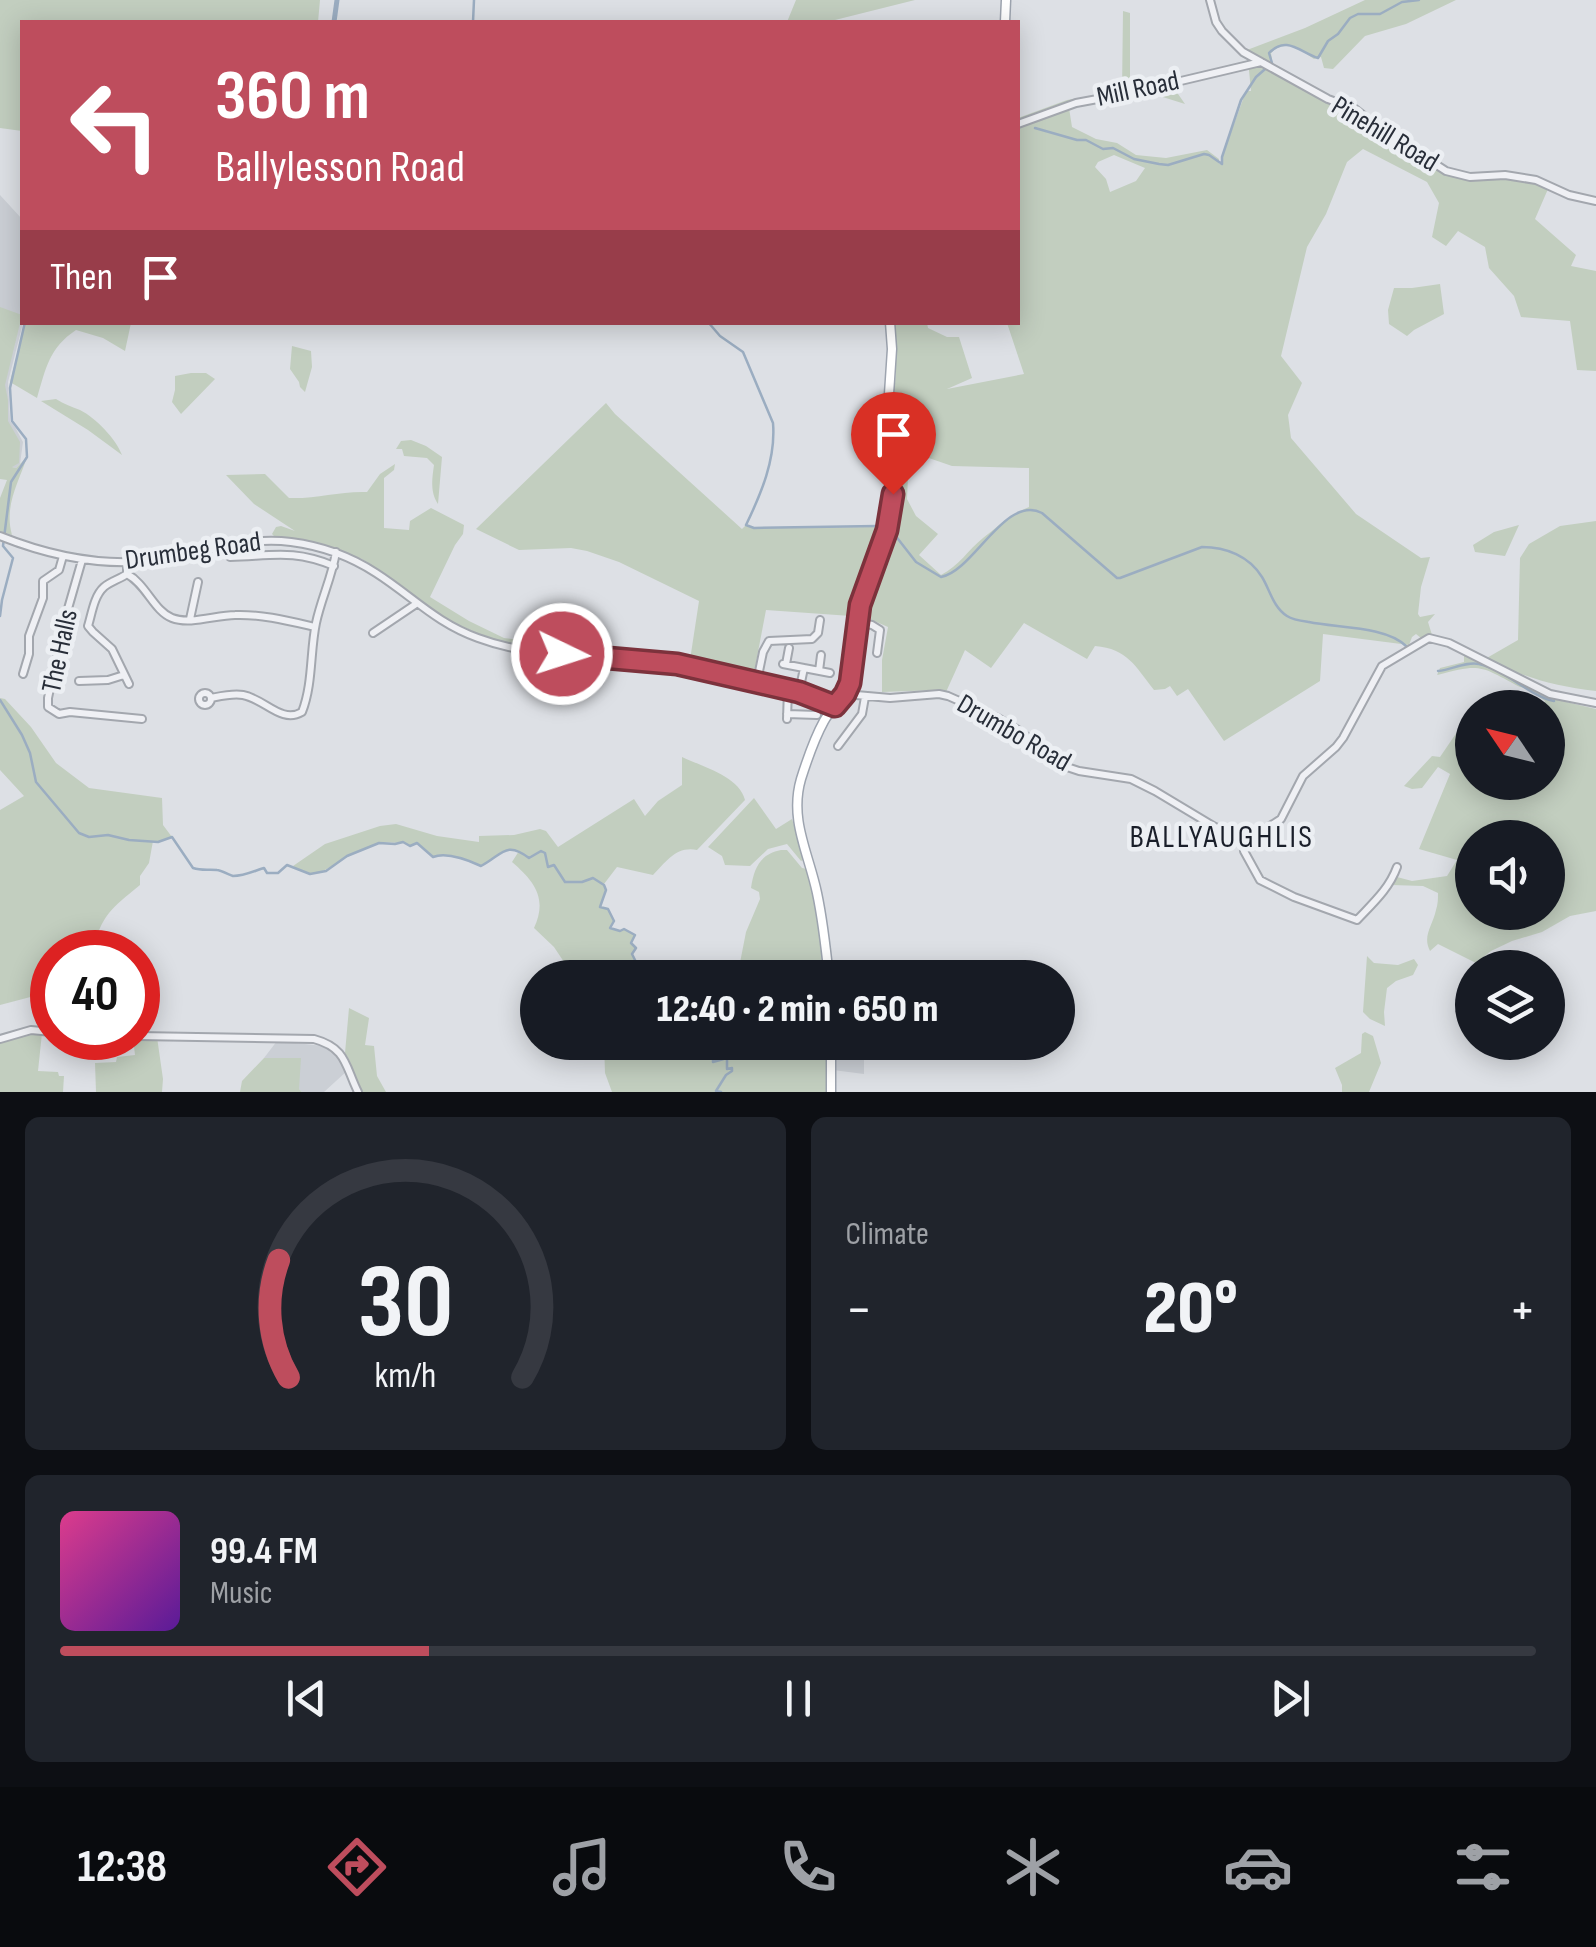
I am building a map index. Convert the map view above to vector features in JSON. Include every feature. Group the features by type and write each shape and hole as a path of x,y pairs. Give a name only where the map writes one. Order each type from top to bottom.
{"main road":[{"path":"826,960 820,907 798,828 796,803 819,731 845,694 852,674 856,622 887,530 893,494 888,409 890,325"},
{"path":"831,1060 831,1092"}],"street":[{"name":"Pinehill Road","path":"1210,0 1216,22 1228,39 1328,99 1356,109 1446,171 1470,177 1536,180 1596,201"},
{"name":"Mill Road","path":"1020,123 1076,102 1266,65"},
{"name":"Drumbeg Road","path":"4,538 82,560 127,563 169,559 258,541 298,542 336,552 374,571 416,604 462,632 515,649 665,662 788,689 835,706"},
{"path":"211,698 242,695 256,698 278,712 294,716 302,712 315,627 336,552"},
{"path":"24,674 29,636 43,598 43,581 58,570 63,556"},
{"path":"230,558 310,556 334,566"},
{"name":"The Halls","path":"82,560 65,620 48,707 60,714 142,720"},
{"path":"126,574 127,563"},
{"path":"126,574 100,592 89,629 112,650 129,684"},
{"path":"126,574 139,582 166,616 177,620 239,614 315,627"},
{"path":"190,619 198,582"},
{"path":"373,633 416,604"},
{"path":"757,682 769,641 812,639 818,633 820,620"},
{"path":"856,622 878,627 877,653"},
{"path":"1397,867 1384,892 1358,920 1260,880 1244,851 1243,835 1264,830 1281,819 1302,776 1336,748 1382,666 1433,638 1550,694 1596,703"},
{"path":"790,648 784,664 830,673"},
{"path":"818,671 822,655"},
{"path":"799,692 804,668"},
{"path":"79,681 108,680 124,674"},
{"path":"788,689 786,717 816,714"},
{"name":"Drumbo Road","path":"845,694 948,696 998,718 1071,769 1130,779 1228,833 1243,835"},
{"path":"838,746 862,714 865,697"},
{"path":"0,1039 30,1030"},
{"path":"160,1036 325,1042 341,1054 358,1092"}],"shaded area":[{"path":"0,195 20,217 22,325 8,382 10,421 23,442 16,468 0,464"},
{"path":"277,1041 323,1046 338,1056 347,1071 324,1092 302,1092 264,1058"},
{"path":"833,1060 864,1060 864,1074 833,1070"}],"green space":[{"path":"0,0 320,0 318,20 20,20 20,131 0,128"},
{"path":"796,0 915,0 835,20 788,20"},
{"path":"1365,0 1456,0 1406,24 1365,36 1333,69 1324,68 1321,57 1314,59 1287,46 1271,53 1273,66 1324,94 1323,101 1356,116 1359,106 1419,152 1459,173 1460,178 1511,177 1548,189 1535,219 1576,255 1571,266 1596,271 1596,371 1577,370 1570,321 1521,317 1514,296 1489,268 1485,247 1458,231 1446,246 1432,237 1439,203 1427,182 1363,149 1347,162 1326,214 1307,247 1281,356 1302,383 1288,415 1291,438 1356,514 1421,558 1430,557 1418,614 1435,614 1428,622 1432,635 1421,638 1416,634 1409,645 1323,634 1320,681 1224,741 1188,689 1177,696 1170,686 1154,690 1130,660 1115,651 1095,646 1087,659 1024,623 991,668 965,650 946,692 882,692 888,627 863,616 897,500 894,325 927,325 947,337 959,337 972,378 947,389 1024,374 1008,325 1020,325 1020,117 1067,100 1122,91 1123,11 1130,13 1130,89 1169,81 1185,104 1150,93 1069,108 1072,127 1096,139 1117,143 1136,155 1166,158 1207,150 1222,164 1246,91 1251,91 1247,50","holes":["1114,155 1145,168 1136,181 1110,192 1106,179 1095,167","902,441 923,456 952,466 1029,468 1029,507 999,525 941,575 919,555 938,534 916,516 907,499 909,455"]},
{"path":"1440,284 1444,314 1407,336 1389,324 1394,288"},
{"path":"0,307 20,314 5,385 8,421 20,442 19,463 12,467 16,468 27,457 11,505 12,535 0,531 0,498 7,480 0,479"},
{"path":"24,325 131,325 125,351 103,338 76,330 67,337 50,359 37,398 10,382"},
{"path":"292,346 311,351 312,367 305,392 290,369"},
{"path":"206,373 215,379 181,414 172,402 175,376"},
{"path":"56,399 92,418 122,455 41,401"},
{"path":"606,403 742,529 746,525 879,527 853,597 851,616 766,610 753,678 690,660 699,601 619,562 587,551 519,550 476,529"},
{"path":"411,440 442,457 438,504 433,490 434,465 427,458 404,456 402,449 396,449 401,441"},
{"path":"395,464 384,478 384,528 409,530 410,521 431,508 464,525 430,597 504,638 560,645 591,644 671,657 544,649 495,641 441,617 362,559 305,540 275,537 272,534 276,527 295,531 254,504 226,475 265,474 289,498 299,498 367,492 380,474"},
{"path":"1596,521 1596,691 1539,680 1485,659 1518,640 1520,558 1529,544 1560,526"},
{"path":"1519,525 1505,556 1475,552 1473,545 1494,532"},
{"path":"1464,653 1534,690 1480,669 1437,675 1440,668 1464,662"},
{"path":"0,698 31,727 56,763 89,788 162,798 163,825 172,837 153,841 140,885 109,913 100,930 30,930 30,997 0,1005 0,810 24,796 0,770"},
{"path":"1565,702 1596,709 1596,911 1565,919 1565,820 1455,820 1455,859 1419,849 1450,774 1438,767 1422,788 1404,786 1432,756 1440,757 1455,735 1455,800 1565,800"},
{"path":"682,757 728,778 745,800 697,850 677,853 653,875 617,867 604,884 606,890 600,906 608,909 614,921 610,928 635,935 631,943 636,948 632,954 635,960 563,960 534,928 539,899 527,876 512,862 519,851 504,852 481,866 450,856 433,857 418,844 384,843 315,873 293,866 325,844 396,824 437,836 479,842 479,836 540,829 558,847 634,799 645,816 658,801 682,785"},
{"path":"754,798 776,829 792,819 805,859 801,861 787,844 768,849 750,866 725,865 722,856 708,847"},
{"path":"787,850 807,869 822,960 741,960 746,932 760,899 759,892 751,888 754,874 759,863 774,852"},
{"path":"1455,863 1455,930 1546,930 1493,950 1455,952 1438,944 1430,951 1428,935 1438,893 1423,886 1392,885 1397,877 1412,881 1447,876"},
{"path":"1367,956 1374,963 1398,965 1414,959 1418,965 1413,975 1387,988 1385,1026 1363,1012"},
{"path":"349,1008 369,1018 365,1045 374,1046 377,1076 386,1092 361,1092 345,1053"},
{"path":"1365,1032 1373,1036 1381,1063 1369,1092 1342,1092 1335,1068 1361,1053"},
{"path":"30,1033 30,1060 39,1060 38,1071 64,1076 63,1092 0,1092 0,1043"},
{"path":"160,1058 162,1092 96,1092 95,1063"},
{"path":"264,1058 301,1058 302,1092 240,1092 242,1081"},
{"path":"605,1060 826,1060 827,1092 612,1092"}],"waterway":[{"path":"334,20 337,0"},
{"path":"473,20 474,0"},
{"path":"1035,128 1159,164 1204,154 1222,164 1241,100 1256,77 1272,63 1269,53 1275,48 1293,46 1318,58 1350,18 1380,14 1402,2 1419,0"},
{"path":"0,616 13,558 3,546 11,482 27,457 26,439 12,421 10,388 24,325"},
{"path":"711,325 743,352 773,423 770,463 746,525 877,526"},
{"path":"891,530 916,562 941,577 966,562 1002,523 1028,510 1042,513 1117,578 1202,547 1220,549 1251,563 1278,608 1289,617 1374,631 1406,646"},
{"path":"1438,671 1479,664 1529,690"},
{"path":"0,700 30,753 36,782 79,833 158,842 172,837 193,868 233,876 264,868 267,873 278,873 287,865 310,874 326,871 347,856 379,843 417,843 433,857 450,856 481,866 509,850 529,858 541,851 548,867 554,865 565,882 593,878 604,885 600,907 608,909 614,921 610,928 635,935 631,943 636,948 632,954 635,960"},
{"path":"713,1060 720,1060"},
{"path":"721,1092 716,1091 732,1071 727,1069 727,1060"}],"district":[{"name":"BALLYAUGHLIS","path":"1222,837"}],"route":[{"path":"562,654 677,664 799,692 835,706 850,683 860,605 887,530 893,494"}]}
